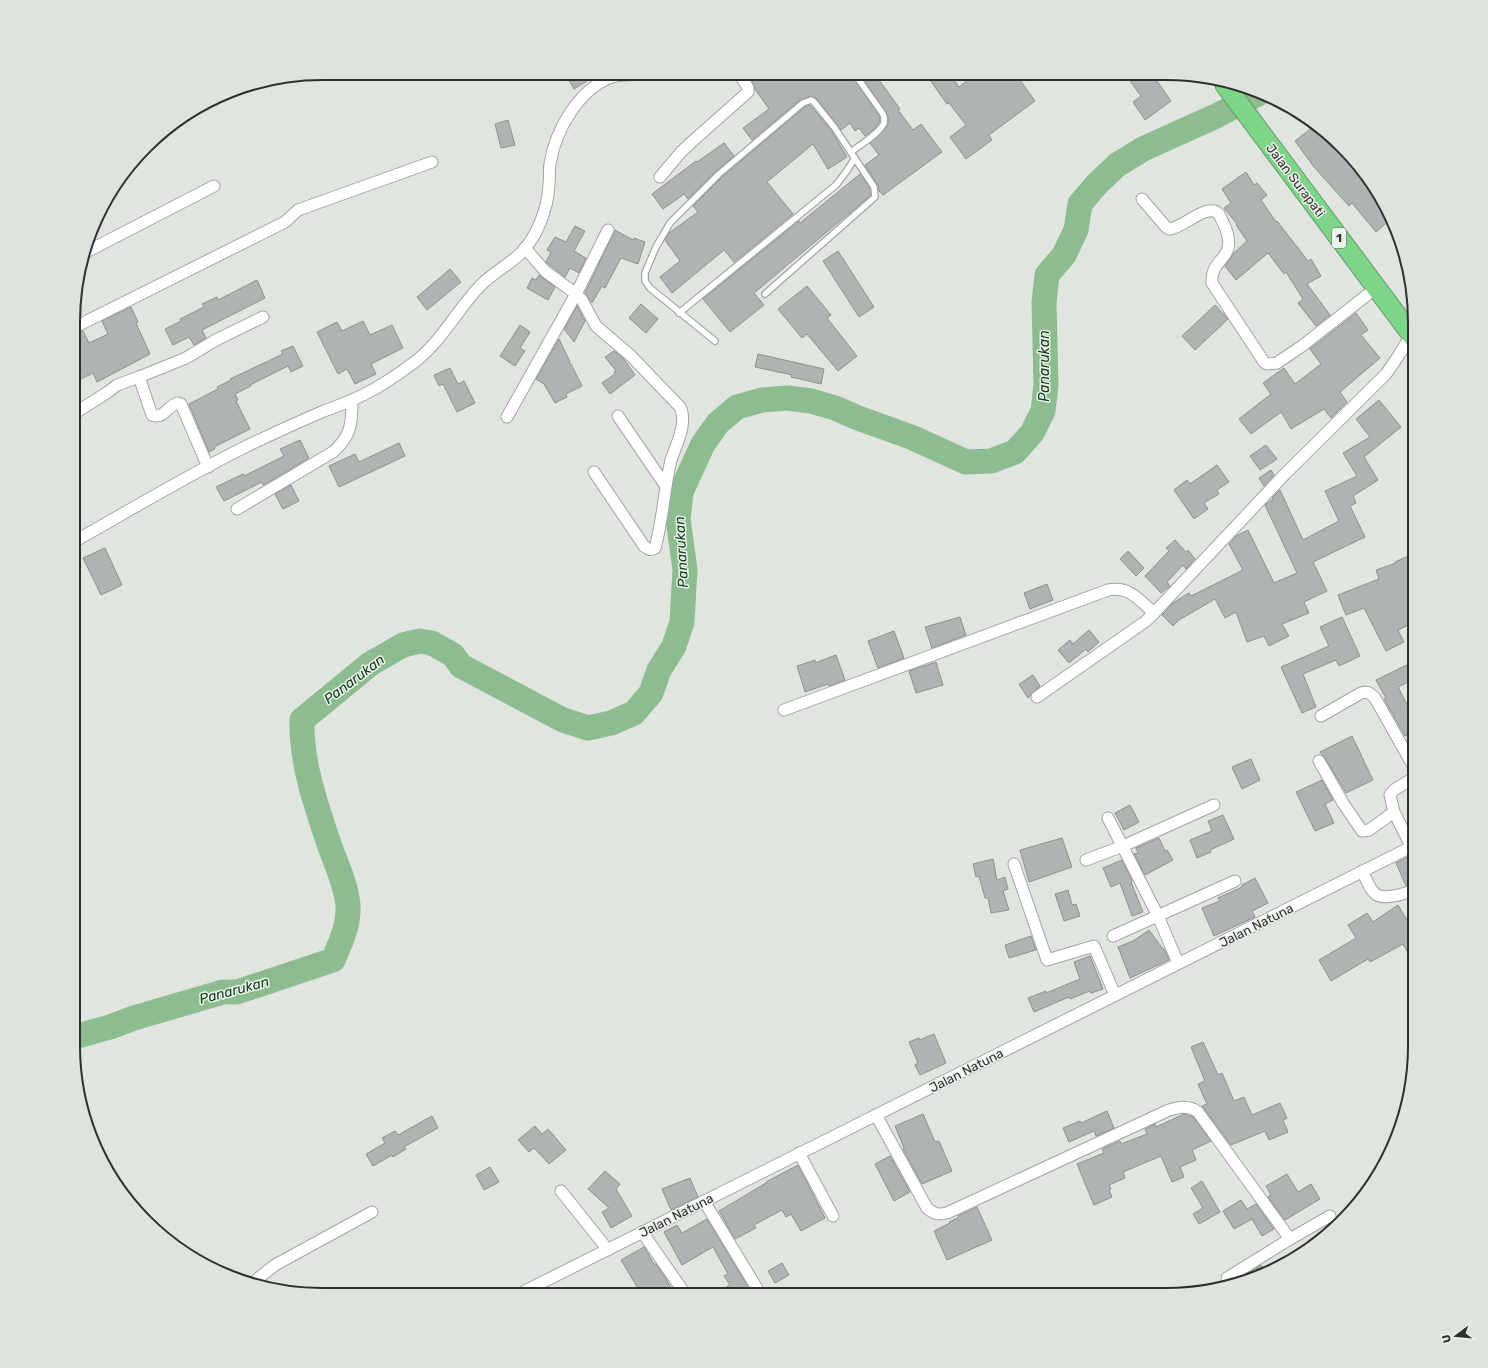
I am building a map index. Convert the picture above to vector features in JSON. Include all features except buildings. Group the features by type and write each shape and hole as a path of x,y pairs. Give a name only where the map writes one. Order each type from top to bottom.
{"highway":[{"name":"Jalan Surapati","path":"1226,87 1408,330"}],"street":[{"path":"80,538 247,446 366,394 414,363 444,331 469,298 482,284 508,264 525,248 535,232 547,203 553,148 559,134 576,104 584,94 606,80"},
{"path":"660,177 690,143 748,92 748,88 743,80"},
{"path":"80,325 286,222 298,210 432,162"},
{"path":"91,249 214,186"},
{"path":"1142,199 1166,227 1170,229 1179,226 1206,210 1211,209 1216,211 1228,236 1229,243 1227,253 1213,271 1212,283 1264,362 1267,364 1277,363 1376,288"},
{"path":"507,417 576,294 608,230"},
{"path":"525,248 544,272 576,294 585,304 596,326 631,356 680,407 682,411 682,426 666,485 655,548 652,550 648,549 594,472"},
{"path":"80,410 117,385 186,358 216,340 263,317"},
{"path":"1037,697 1154,614 1290,468 1386,374 1408,343"},
{"path":"139,377 152,415 156,417 160,416 175,404 181,404 208,467"},
{"path":"237,509 333,452 343,443 349,431 352,416 352,401"},
{"path":"618,416 666,485"},
{"path":"784,710 1108,590 1116,589 1128,591 1154,614"},
{"path":"1321,716 1361,693 1371,693 1408,757"},
{"path":"1318,761 1362,831 1365,832 1373,828 1394,812"},
{"path":"1408,782 1394,790 1390,795 1394,812 1408,837"},
{"path":"1086,860 1123,846 1214,805"},
{"path":"1108,818 1158,916 1178,964"},
{"name":"Jalan Natuna","path":"531,1288 1408,848"},
{"path":"1014,864 1047,960 1094,946 1115,995"},
{"path":"1362,871 1373,891 1377,895 1384,898 1408,892"},
{"path":"1113,936 1235,881"},
{"path":"876,1115 927,1208 933,1213 939,1214 947,1213 1169,1110 1184,1107 1193,1108 1198,1112 1290,1239"},
{"path":"799,1153 833,1216"},
{"path":"561,1191 608,1250"},
{"path":"704,1201 757,1288"},
{"path":"257,1279 275,1265 372,1212"},
{"path":"1227,1278 1330,1216"},
{"path":"642,1232 681,1288"}],"lane":[{"path":"850,152 878,131 884,124 885,119 859,80"},
{"path":"715,341 650,288 645,281 645,273 656,248 670,223 703,189 808,100 814,102 855,158 874,187 875,197 765,294"},
{"path":"679,313 836,185 855,158"}],"waterway":[{"name":"Panarukan","path":"80,1035 223,992 237,992 333,960 342,940 346,926 348,912 347,897 310,782 302,736 302,720 370,664 403,645 420,641 432,643 453,655 461,666 563,720 588,728 611,723 634,713 651,693 659,670 674,646 682,622 685,570 678,519 681,492 703,444 718,423 737,407 762,400 787,398 811,401 835,408 911,437 966,462 991,461 1015,452 1032,433 1043,411 1046,385 1044,302 1047,275 1064,255 1076,230 1080,204 1096,185 1117,165 1143,149 1216,116 1254,96"}]}
